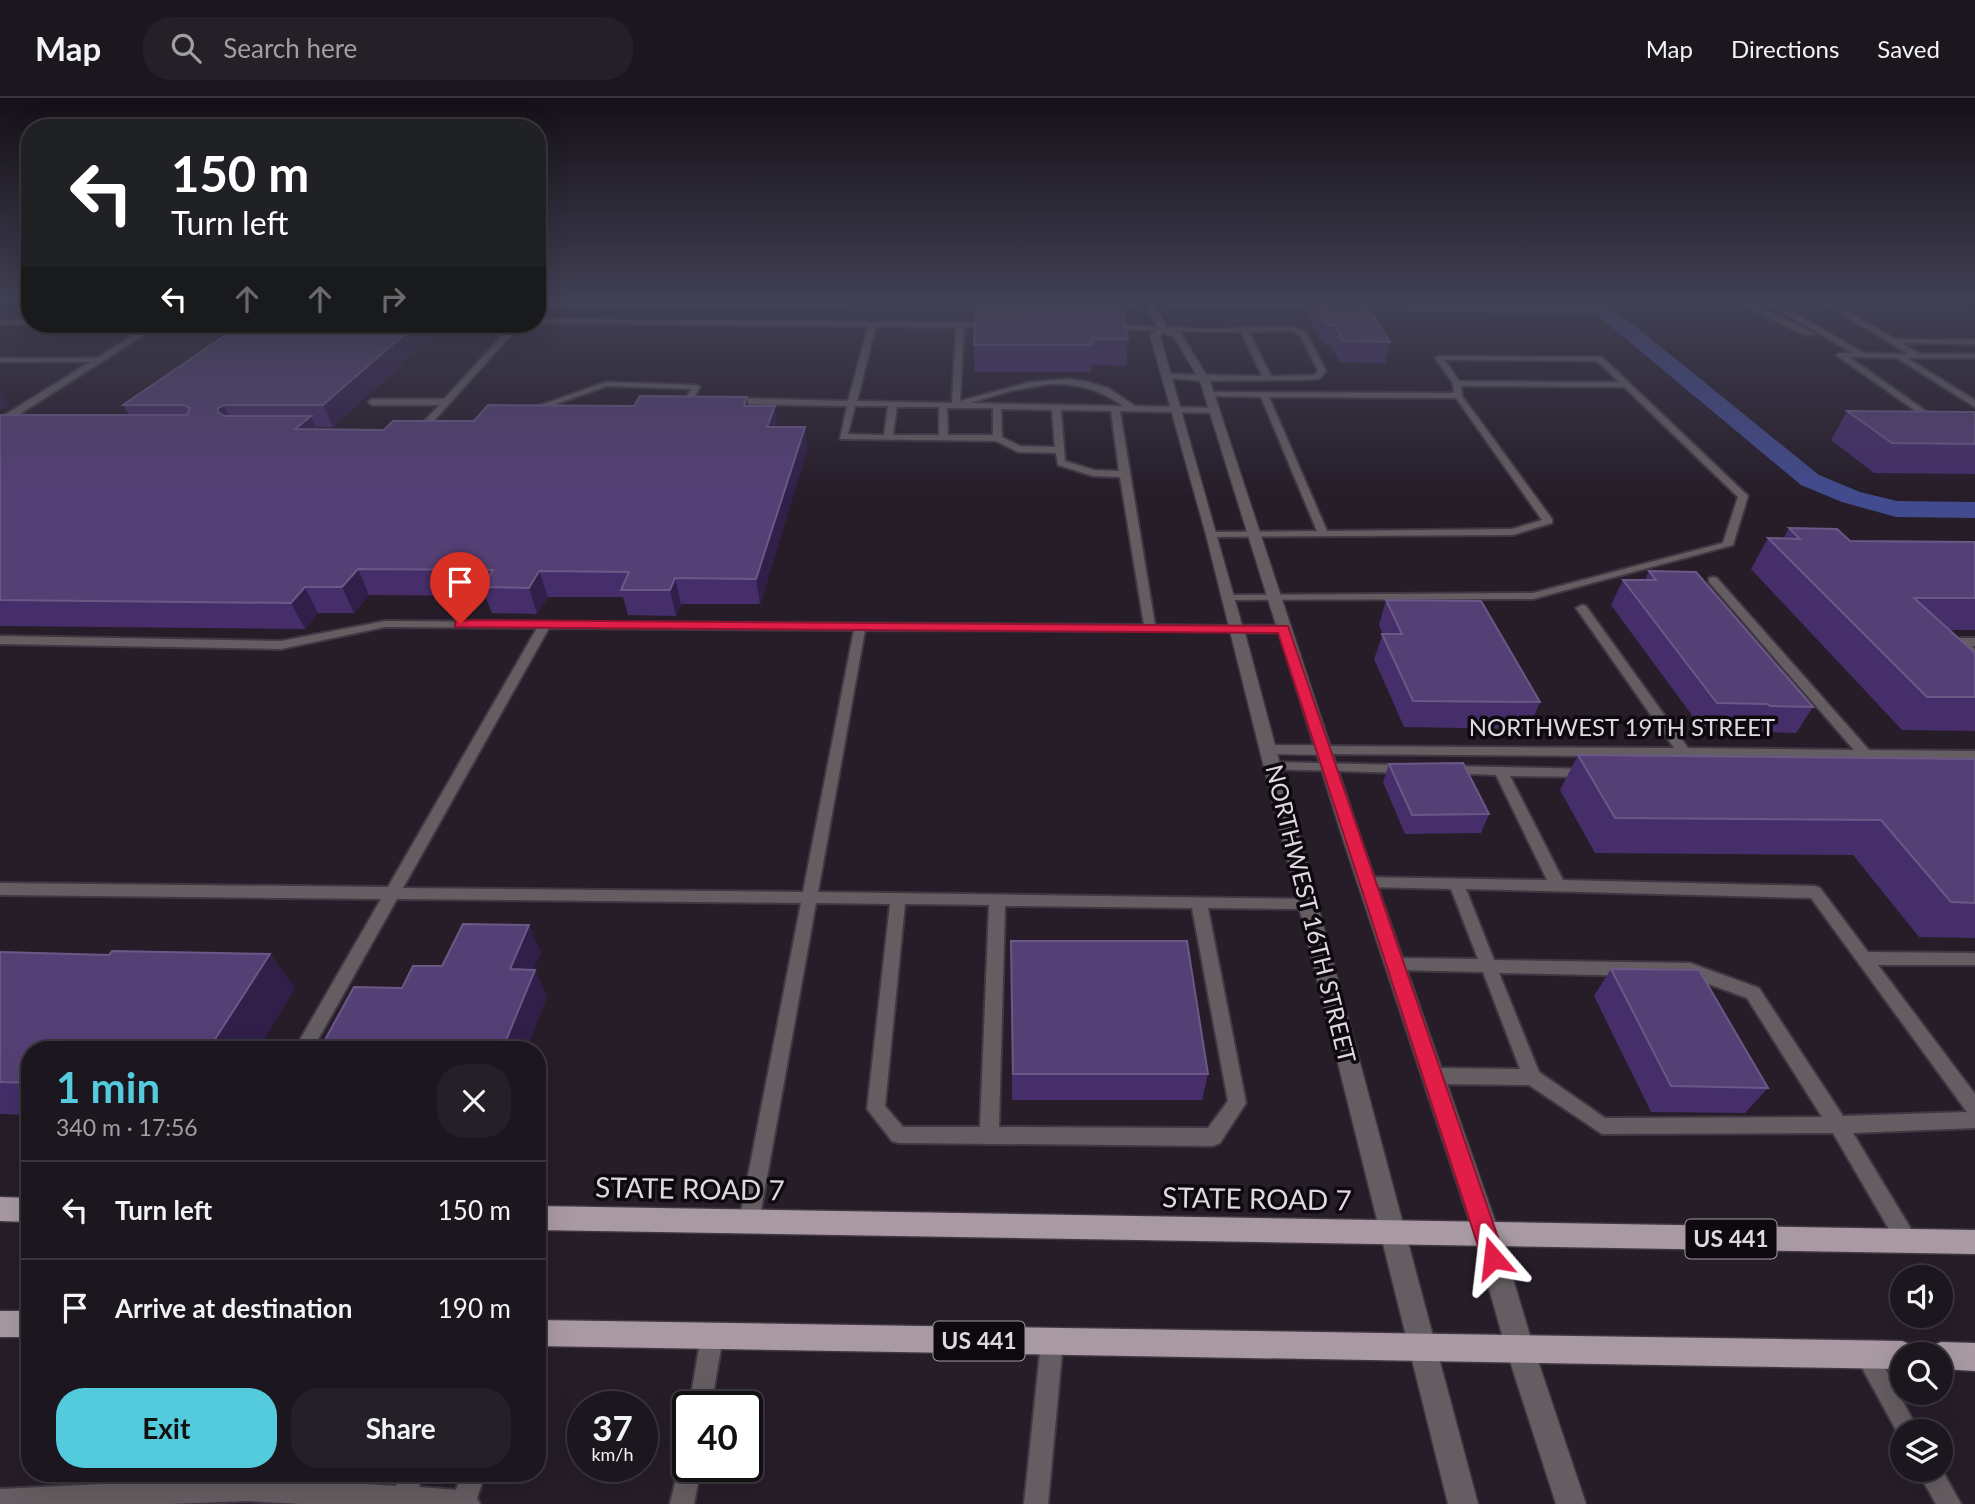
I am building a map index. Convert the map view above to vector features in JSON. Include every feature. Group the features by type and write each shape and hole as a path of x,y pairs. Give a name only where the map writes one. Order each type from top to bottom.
{"main road":[{"path":"0,1209 21,1210"},
{"name":"STATE ROAD 7","path":"546,1218 1975,1242"},
{"path":"0,1324 21,1324"},
{"name":"US 441","path":"546,1333 1890,1356"},
{"path":"1953,1356 1975,1357"}],"street":[{"name":"NORTHWEST 16TH STREET","path":"1164,364 1271,758 1463,1504"},
{"name":"NORTHWEST 16TH STREET","path":"1195,364 1204,379 1273,598 1487,1235 1520,1349 1571,1504"},
{"path":"1237,629 1284,629"},
{"name":"NORTHWEST 19TH STREET","path":"1271,758 1326,758"}],"lane":[{"path":"9,432 2,421 93,364"},
{"path":"418,433 481,364"},
{"path":"862,364 843,437 998,438 1018,449 1060,450"},
{"path":"956,405 958,364"},
{"path":"1260,364 1268,379"},
{"path":"1168,376 1204,379 1304,379 1317,377 1322,371 1318,364"},
{"path":"1212,535 1513,532 1548,521 1458,396 1457,383 1443,364"},
{"path":"1229,598 1533,596 1728,545 1743,496 1604,364"},
{"path":"1852,364 1943,426"},
{"path":"1911,364 1975,404"},
{"path":"956,405 996,391 1066,382 1103,389 1132,408"},
{"path":"1457,383 1626,385"},
{"path":"523,412 607,384 696,387 689,400 1214,410"},
{"path":"1209,394 1458,396"},
{"path":"1264,395 1324,533"},
{"path":"372,402 446,402"},
{"path":"888,437 893,404"},
{"path":"943,405 944,438"},
{"path":"997,406 998,438"},
{"path":"1056,407 1061,463 1093,473 1124,474"},
{"path":"1115,408 1150,628"},
{"path":"405,433 432,433"},
{"path":"1713,580 1865,754"},
{"path":"1582,608 1684,753"},
{"path":"308,1041 545,625"},
{"path":"0,640 281,645 306,642 362,626 1237,629"},
{"path":"749,1222 860,627"},
{"path":"1975,642 1961,642 1975,655"},
{"name":"NORTHWEST 19TH STREET","path":"1326,758 1684,753 1975,755"},
{"path":"1326,758 1429,769 1598,772"},
{"path":"1501,771 1558,886"},
{"path":"1367,881 1815,892 1975,1108"},
{"path":"1456,883 1532,1077 1602,1126 1838,1125 1975,1120"},
{"path":"0,889 1307,903"},
{"path":"898,898 876,1109 899,1135 1213,1138 1237,1102 1199,902"},
{"path":"989,1136 997,900"},
{"path":"1864,958 1975,959"},
{"path":"1395,964 1690,970 1753,993 1838,1125 1907,1241"},
{"path":"1433,1076 1532,1077"},
{"path":"703,1391 712,1336"},
{"path":"1035,1504 1052,1342"},
{"path":"1866,1355 1901,1419"},
{"path":"402,1500 409,1482"},
{"path":"0,1501 154,1490 243,1496 466,1503 471,1482"},
{"path":"682,1504 686,1482"},
{"path":"1936,1482 1948,1504"}],"building":[{"path":"184,364 371,364 323,405 224,405 218,408 218,412 224,416 311,416 295,429 384,430 393,421 474,421 488,405 634,406 640,396 747,397 744,406 775,406 767,427 805,427 756,579 675,578 670,590 621,590 629,572 539,571 529,588 482,587 493,570 358,569 342,587 305,587 291,603 0,600 0,415 187,415 190,408 184,405 123,405"},
{"path":"1847,411 1975,412 1975,444 1892,443"},
{"path":"1789,528 1837,529 1850,541 1975,542 1975,598 1914,598 1975,653 1975,697 1927,697 1768,538 1800,539"},
{"path":"1649,571 1696,572 1813,707 1717,703 1623,580 1656,580"},
{"path":"1386,600 1481,601 1540,702 1413,701 1382,634 1402,634"},
{"path":"1578,755 1975,759 1975,903 1951,902 1881,820 1615,818"},
{"path":"1463,763 1489,814 1412,815 1389,764"},
{"path":"463,924 529,925 510,969 535,970 506,1041 324,1041 354,987 402,988 413,966 442,966"},
{"path":"1011,941 1187,941 1208,1074 1013,1074"},
{"path":"112,951 270,954 214,1041 21,1041 21,1083 0,1082 0,952 109,955"},
{"path":"1611,969 1699,970 1768,1088 1671,1086"}],"waterway":[{"path":"1669,364 1810,480 1851,497 1896,509 1975,510"}],"route":[{"path":"460,624 1284,629 1493,1258"}]}
